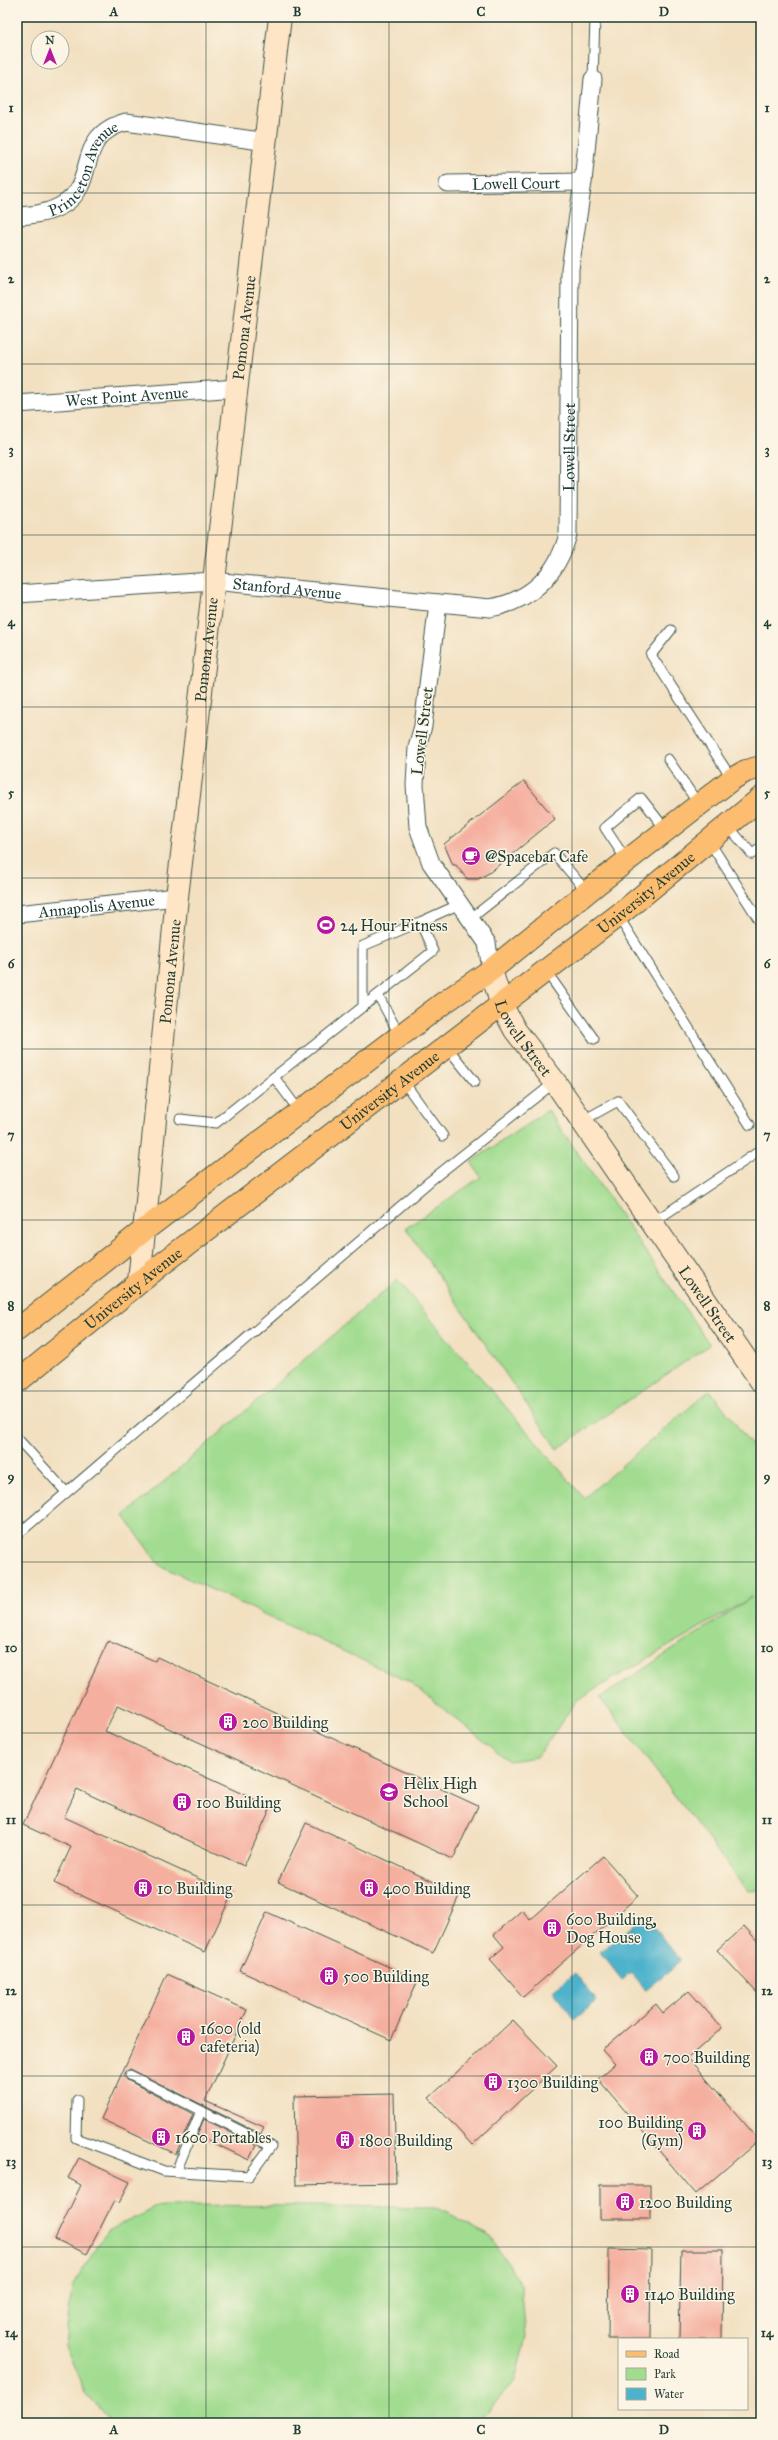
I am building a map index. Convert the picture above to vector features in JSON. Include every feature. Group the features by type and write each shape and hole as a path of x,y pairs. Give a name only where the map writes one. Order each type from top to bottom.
{"main road":[{"path":"17,1330 142,1231 400,1036 491,970 587,892 732,779 746,771 761,767"},
{"name":"University Avenue","path":"17,1382 139,1282 618,916 761,798"}],"street":[{"name":"Pomona Avenue","path":"139,1282 142,1231 177,897 213,581 267,142 280,17"},
{"name":"Lowell Street","path":"593,79 583,182 570,269 569,514 565,547 560,560 543,582 533,591 512,602 490,608 438,603 423,726 417,747 416,800 418,827 431,863 487,943 491,970 502,1006 515,1030 555,1082 761,1381"},
{"name":"Princeton Avenue","path":"17,216 40,215 66,203 79,187 93,144 107,129 116,124 126,122 267,142"},
{"name":"Lowell Court","path":"448,184 583,182"},
{"name":"West Point Avenue","path":"17,404 237,388"},
{"name":"Stanford Avenue","path":"17,594 213,581 438,603"},
{"name":"Annapolis Avenue","path":"17,914 177,897"}],"lane":[{"path":"593,79 594,17"},
{"path":"671,630 651,655 732,779"},
{"path":"668,759 699,805"},
{"path":"627,861 605,828 641,798 666,830"},
{"path":"728,826 752,854 761,848"},
{"path":"710,841 761,923"},
{"path":"470,919 554,853 587,892"},
{"path":"363,1007 363,946 460,904"},
{"path":"618,916 750,1125"},
{"path":"180,1119 216,1124 433,951 420,922"},
{"path":"546,971 594,1039"},
{"path":"378,994 400,1036"},
{"path":"447,1047 475,1082"},
{"path":"274,1077 300,1112"},
{"path":"403,1081 443,1136"},
{"path":"17,1535 430,1182 555,1082"},
{"path":"582,1121 618,1101 674,1176"},
{"path":"652,1223 761,1150"},
{"path":"17,1438 66,1492"},
{"path":"77,2100 76,2138 164,2172 249,2176 271,2146 130,2075"},
{"path":"176,2172 201,2111"}],"green space":[{"path":"548,1110 710,1345 557,1449 406,1228 481,1177 471,1162"},
{"path":"397,1280 584,1498 710,1390 761,1458 761,1890 748,1891 600,1698 752,1597 577,1700 537,1757 509,1761 411,1683 159,1565 124,1516"},
{"path":"172,2205 436,2207 491,2237 521,2285 526,2336 515,2381 477,2423 112,2423 85,2393 65,2345 72,2287 106,2232 156,2207"}],"water":[{"path":"645,1916 681,1961 645,1990 631,1973 622,1980 600,1952"},
{"path":"575,1973 597,2001 575,2019 553,1991"}],"building":[{"path":"524,781 555,819 489,873 478,879 467,879 456,865 453,865 444,844"},
{"path":"108,1641 155,1661 157,1657 478,1806 453,1859 118,1705 105,1731 271,1807 244,1866 77,1789 64,1817 232,1894 205,1952 54,1883 71,1847 23,1825"},
{"name":"400 Building","path":"306,1823 460,1894 433,1953 278,1882"},
{"name":"600 Building, Dog House","path":"603,1856 638,1896 523,1997 490,1959 504,1947 494,1935 522,1910 530,1920"},
{"name":"500 Building","path":"267,1912 418,1980 391,2040 240,1971"},
{"path":"744,1926 761,1945 761,1997 717,1950"},
{"name":"1600 (old cafeteria)","path":"167,1974 247,2010 205,2101 264,2127 261,2134 130,2069 125,2073 127,2080 193,2114 176,2154 101,2119"},
{"path":"689,1991 722,2028 688,2058 759,2140 696,2194 598,2079 615,2064 602,2050 656,2004 663,2013"},
{"name":"1300 Building","path":"513,2020 557,2066 472,2145 429,2098"},
{"name":"1800 Building","path":"394,2094 396,2183 296,2185 294,2096"},
{"path":"204,2119 256,2145 249,2160 197,2135"},
{"path":"79,2158 130,2182 119,2203 114,2201 87,2254 55,2239 81,2185 68,2178"},
{"name":"1200 Building","path":"600,2185 650,2185 650,2219 600,2219"},
{"name":"1140 Building","path":"609,2249 651,2250 650,2338 608,2339"},
{"path":"681,2250 723,2250 722,2338 679,2338"}],"place":[{"name":"@Spacebar Cafe","path":"471,856"},
{"name":"24 Hour Fitness","path":"326,925"},
{"name":"200 Building","path":"228,1722"},
{"name":"Helix High School","path":"389,1792"},
{"name":"100 Building","path":"182,1802"},
{"name":"10 Building","path":"143,1888"},
{"name":"400 Building","path":"369,1888"},
{"name":"600 Building, Dog House","path":"552,1928"},
{"name":"500 Building","path":"329,1976"},
{"name":"1600 (old cafeteria)","path":"186,2037"},
{"name":"700 Building","path":"649,2057"},
{"name":"1300 Building","path":"493,2082"},
{"name":"100 Building (Gym)","path":"697,2131"},
{"name":"1600 Portables","path":"161,2137"},
{"name":"1800 Building","path":"345,2140"},
{"name":"1200 Building","path":"625,2202"},
{"name":"1140 Building","path":"630,2294"}]}
